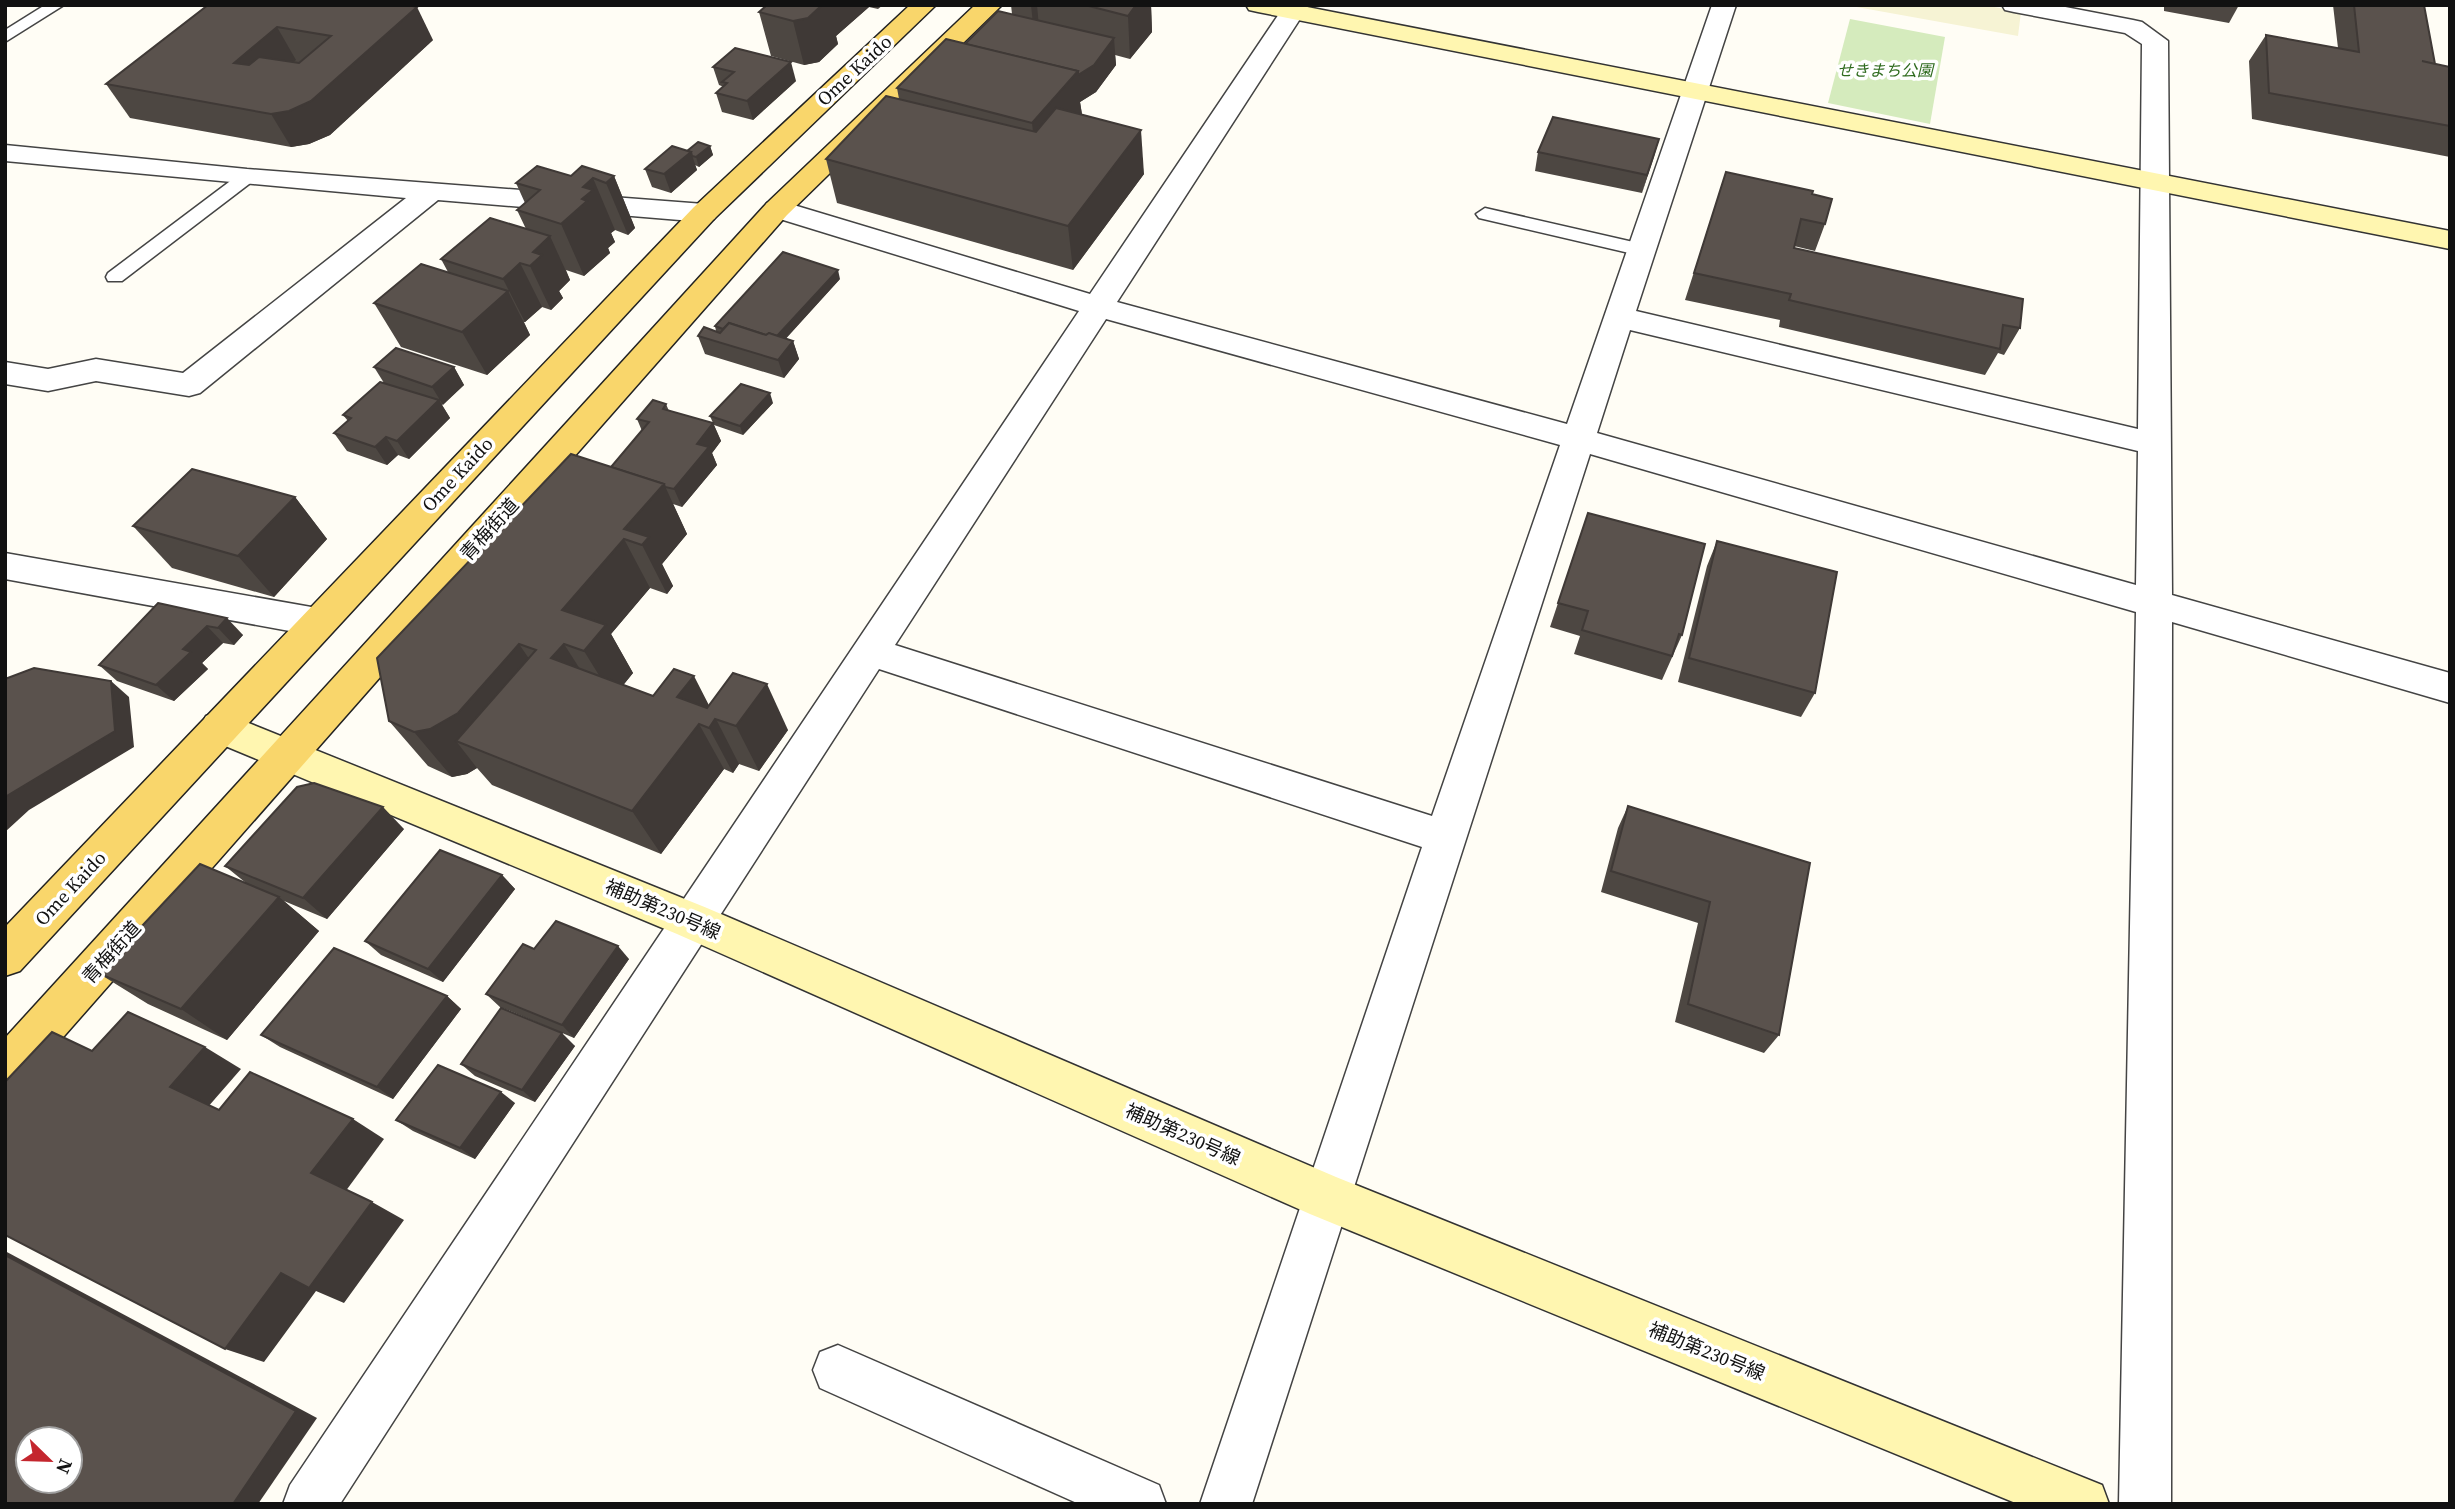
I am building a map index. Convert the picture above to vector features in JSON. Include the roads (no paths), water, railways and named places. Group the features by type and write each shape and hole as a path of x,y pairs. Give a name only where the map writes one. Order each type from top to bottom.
{"main road":[{"name":"Ome Kaido","path":"5,957 704,212 924,5"},
{"name":"青梅街道","path":"5,1070 777,209 990,5"}],"street":[{"path":"1226,1504 1445,836 1724,5"},
{"path":"2014,5 2133,27 2155,41 2154,604 2145,1504"},
{"path":"309,1504 1099,307 1283,8 2450,240"},
{"path":"5,153 247,177 704,212"},
{"path":"5,373 48,380 96,370 189,386 432,191"},
{"path":"777,209 1099,307 1579,439 2450,688"},
{"path":"1619,317 2155,444"},
{"path":"5,566 317,622"},
{"path":"870,652 1445,836"},
{"name":"補助第230号線","path":"219,727 288,753 692,921 1327,1197 2083,1504"},
{"path":"838,1370 1140,1504"}],"lane":[{"path":"5,37 56,5"},
{"path":"115,277 247,177"},
{"path":"1485,214 1642,250"}],"park label":[{"name":"せきまち公園","path":"1885,70"}]}
